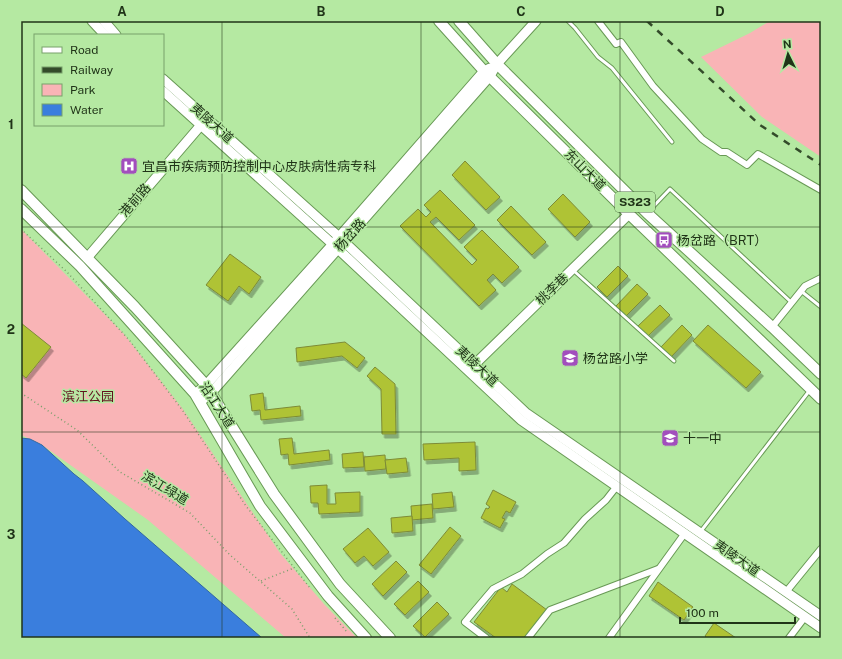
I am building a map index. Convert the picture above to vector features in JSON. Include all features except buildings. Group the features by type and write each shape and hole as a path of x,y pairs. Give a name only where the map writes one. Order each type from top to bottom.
{"main road":[{"path":"92,21 103,34"},
{"path":"104,21 115,34"},
{"name":"东山大道","path":"439,21 487,73 629,214 821,399"},
{"name":"东山大道","path":"459,21 497,64 646,213 772,327 821,374"},
{"name":"杨岔路","path":"198,398 209,389 487,73 536,21"},
{"name":"夷陵大道","path":"164,80 341,239 476,364 526,413 821,616"},
{"name":"夷陵大道","path":"164,92 335,247 521,420 821,628"},
{"name":"港前路","path":"86,258 201,125"},
{"name":"沿江大道","path":"21,190 135,307 209,389 274,494 340,584 390,638"},
{"name":"沿江大道","path":"21,210 80,266 198,398 260,506 328,596 366,638"},
{"name":"桃李巷","path":"476,364 629,214"}],"street":[{"path":"598,21 616,44 621,42 654,86 702,139 721,152 726,152 747,165 758,154 821,190"},
{"path":"772,327 800,291 805,286 821,278"},
{"path":"486,638 465,622 493,589 522,574 547,554 564,543 585,519 606,500 617,486"},
{"path":"609,638 685,533"},
{"path":"786,592 821,549"},
{"path":"528,638 550,610 658,569"},
{"path":"789,638 805,617"}],"lane":[{"path":"568,21 598,56 612,68 672,142"},
{"path":"646,213 670,189 791,302"},
{"path":"572,270 674,361"},
{"path":"800,291 821,307"},
{"path":"700,533 811,389"}],"path":[{"path":"21,229 67,272 130,341 183,411 246,506 313,592"},
{"name":"滨江绿道","path":"21,393 77,430 120,472 190,513 230,555 292,609 310,638"},
{"path":"261,581 294,568"},
{"path":"332,615 350,634"}],"green space":[{"path":"770,21 821,21 821,157 762,117 701,57 750,33"},
{"name":"滨江公园","path":"21,229 124,334 182,408 280,553 324,604 357,638 286,638 148,520 42,445 21,435"}],"water":[{"path":"21,438 30,439 42,445 262,638 21,638"}],"railway":[{"path":"647,21 760,125 821,165"}],"place":[{"name":"宜昌市疾病预防控制中心皮肤病性病专科","path":"129,166"},
{"name":"杨岔路（BRT）","path":"664,240"},
{"name":"杨岔路小学","path":"570,358"},
{"name":"十一中","path":"670,438"}]}
